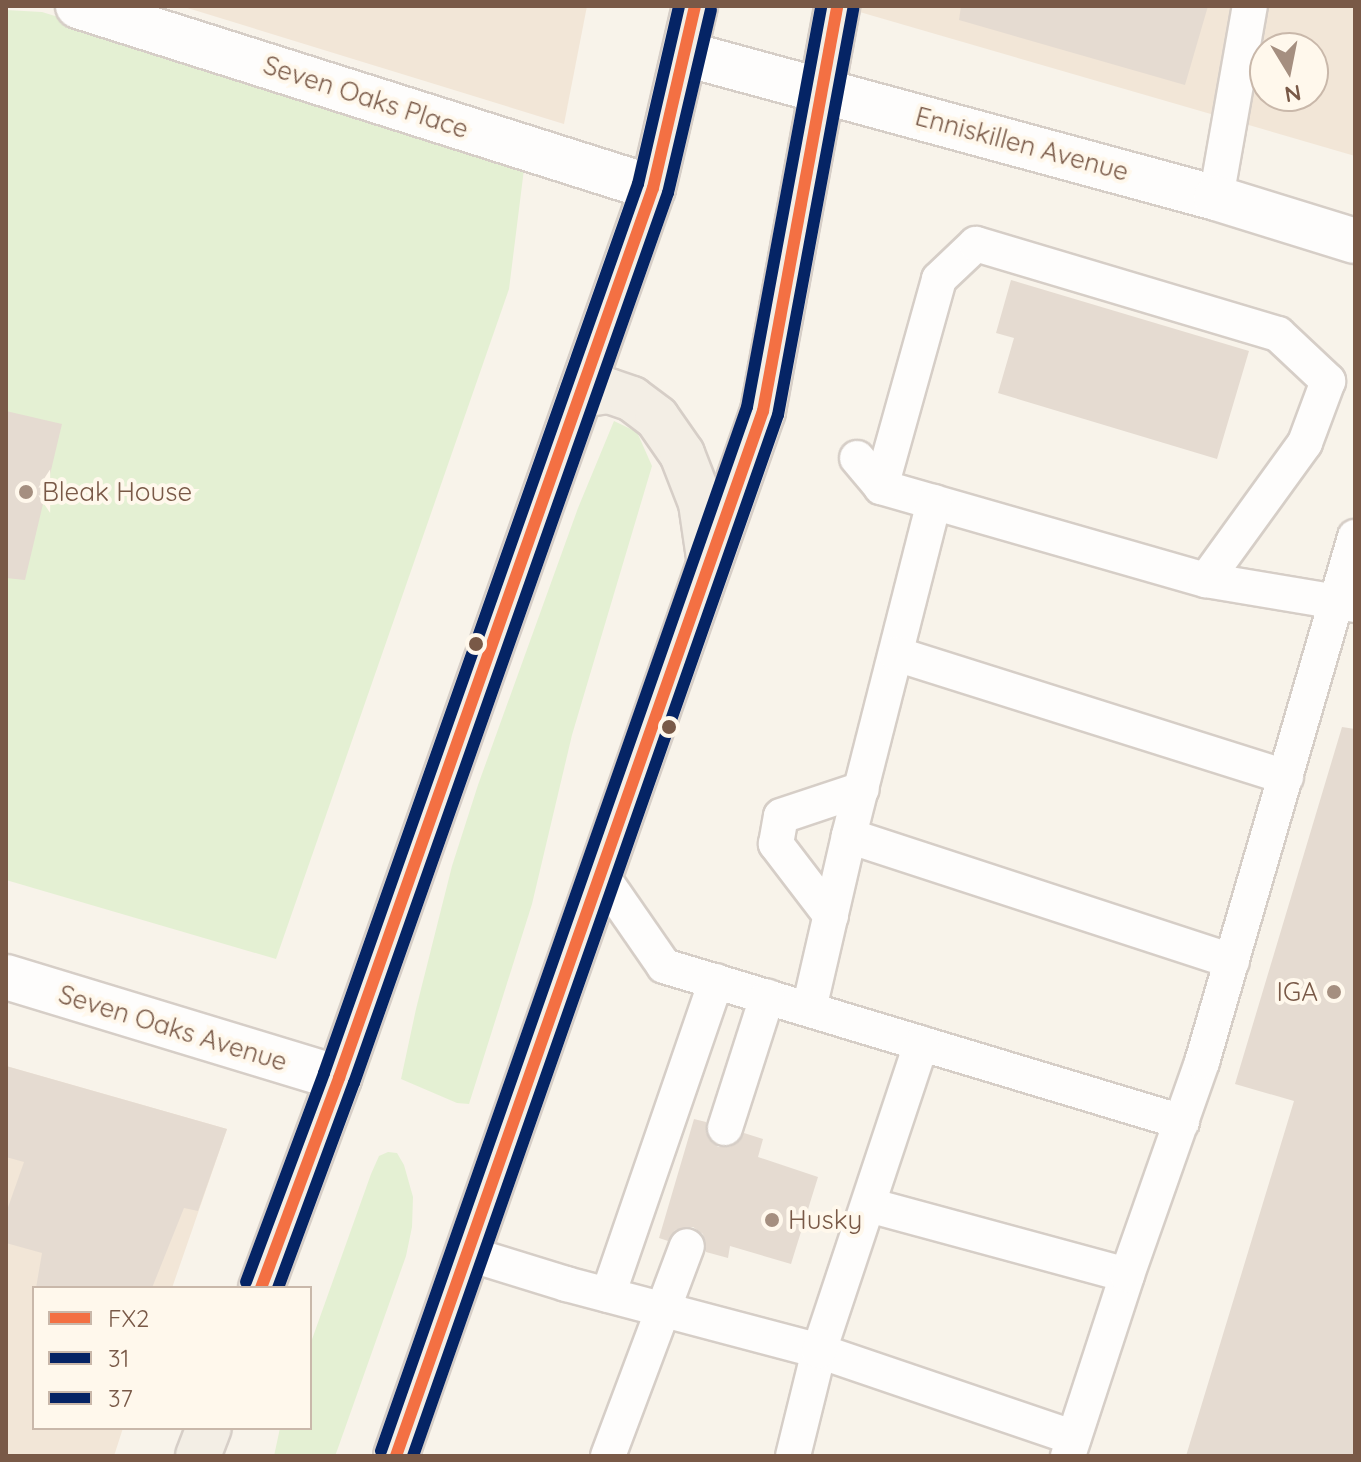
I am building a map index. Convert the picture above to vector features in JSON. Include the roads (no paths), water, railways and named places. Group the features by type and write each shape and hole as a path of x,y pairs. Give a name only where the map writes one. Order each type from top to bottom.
{"main road":[{"path":"262,1286 339,1078 653,188 695,6"},
{"path":"396,1456 763,411 837,6"},
{"path":"580,395 609,391 632,399 657,418 682,454 701,503 710,561"},
{"path":"198,1456 208,1430"}],"street":[{"name":"Seven Oaks Place","path":"78,6 653,188"},
{"name":"Enniskillen Avenue","path":"686,54 1216,198 1355,241"},
{"name":"Seven Oaks Avenue","path":"6,977 339,1078"}],"lane":[{"path":"1216,198 1250,6"},
{"path":"881,487 939,279 976,244 1278,334 1328,381 1305,443 1206,580"},
{"path":"857,458 881,487 1206,580 1346,602"},
{"path":"809,1009 849,836 934,502"},
{"path":"466,1253 608,1295 819,1351 1071,1447 1127,1275 1182,1122 1286,777 1346,602 1355,537"},
{"path":"896,654 1286,777"},
{"path":"831,916 776,844 781,816 862,789"},
{"path":"849,836 1232,961"},
{"path":"599,872 664,966 1182,1122"},
{"path":"608,1295 716,981"},
{"path":"725,1128 767,997"},
{"path":"793,1456 819,1351 921,1044"},
{"path":"869,1205 1127,1275"},
{"path":"608,1456 687,1246"}],"place":[{"name":"Bleak House","path":"26,492"},
{"name":"IGA","path":"1334,992"},
{"name":"Husky","path":"772,1220"}]}
